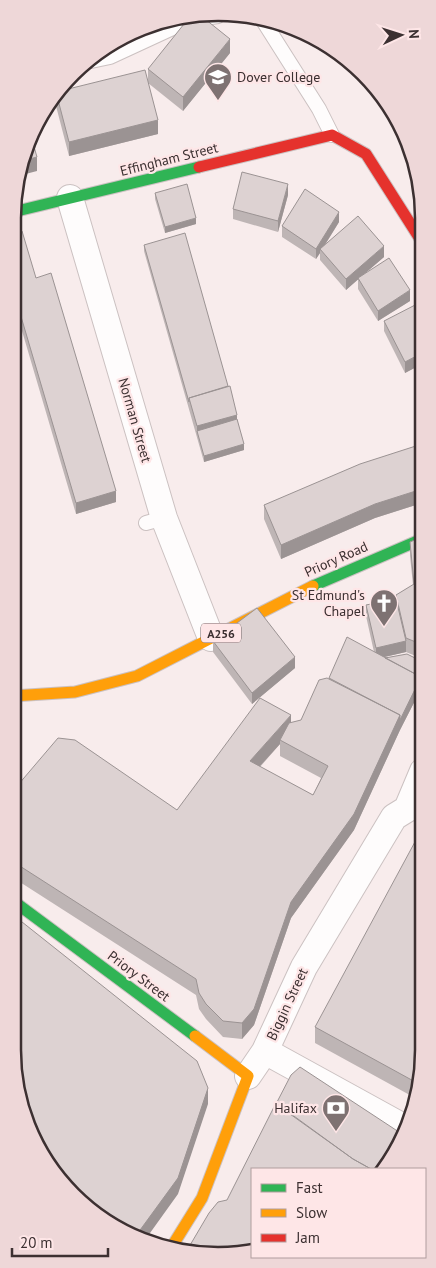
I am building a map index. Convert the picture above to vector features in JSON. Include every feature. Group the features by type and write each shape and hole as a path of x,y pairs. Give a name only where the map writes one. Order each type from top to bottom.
{"street":[{"name":"Effingham Street","path":"22,210 332,135"},
{"path":"332,135 366,154 415,231"},
{"name":"Norman Street","path":"70,198 155,521 211,638"},
{"name":"Priory Road","path":"21,695 75,692 137,676 320,582 415,542"},
{"name":"Biggin Street","path":"175,1242 202,1198 248,1076 265,1051 304,967 394,817 415,810"},
{"name":"Priory Street","path":"21,907 248,1076"},
{"path":"265,1051 400,1125"}],"lane":[{"path":"103,59 110,57 170,27"},
{"path":"267,28 319,109 332,135"}],"building":[{"path":"208,22 230,39 183,97 148,69 184,24"},
{"path":"145,70 158,120 69,142 59,102 69,89"},
{"path":"34,148 37,157 31,159"},
{"path":"242,172 288,184 278,221 233,209"},
{"path":"187,184 196,218 165,227 155,193"},
{"path":"305,189 339,212 316,249 282,226"},
{"path":"358,216 384,246 346,279 320,249"},
{"path":"21,231 36,278 51,273 116,491 76,503 21,317"},
{"path":"185,233 228,386 189,398 189,402 144,245"},
{"path":"389,258 410,290 378,311 358,278"},
{"path":"415,305 415,357 405,362 384,321"},
{"path":"230,386 237,415 197,426 189,398"},
{"path":"237,419 244,444 204,456 197,431"},
{"path":"415,446 415,491 375,504 281,545 264,505 360,464"},
{"path":"415,540 415,642 406,638 396,595 414,584 410,542"},
{"name":"St Edmund's Chapel","path":"396,599 406,641 376,648 366,605"},
{"path":"257,608 295,657 252,693 213,641"},
{"path":"347,637 415,674 415,689 400,720 400,715 329,678"},
{"path":"407,654 415,658 415,674 385,658"},
{"path":"327,678 400,715 354,814 291,902 254,1009 242,1023 223,1021 206,1004 199,993 196,979 21,867 21,781 58,738 75,740 177,810 260,698 291,715 250,761 313,795 328,766 280,740 289,723 301,720 319,680"},
{"path":"415,842 415,1050 412,1080 315,1027"},
{"path":"21,921 197,1061 208,1088 178,1178 140,1230 109,1214 88,1198 70,1180 54,1159 36,1125 28,1101 23,1076 21,1050"},
{"name":"Halifax","path":"300,1067 397,1131 375,1168 369,1168 353,1159 276,1104 291,1075"},
{"path":"276,1103 353,1159 369,1168 251,1168 251,1244 218,1247 190,1245 209,1213 218,1202 227,1200"}],"traffic: fast":[{"path":"22,210 199,167"},
{"path":"313,586 415,542"},
{"path":"21,907 195,1036"}],"traffic: slow":[{"path":"21,695 75,692 137,676 313,586"},
{"path":"175,1242 202,1198 248,1076 195,1036"}],"traffic: jam":[{"path":"199,167 332,135 366,154 415,231"}],"place":[{"name":"Dover College","path":"218,101"},
{"name":"St Edmund's Chapel","path":"384,627"},
{"name":"Halifax","path":"336,1132"}]}
